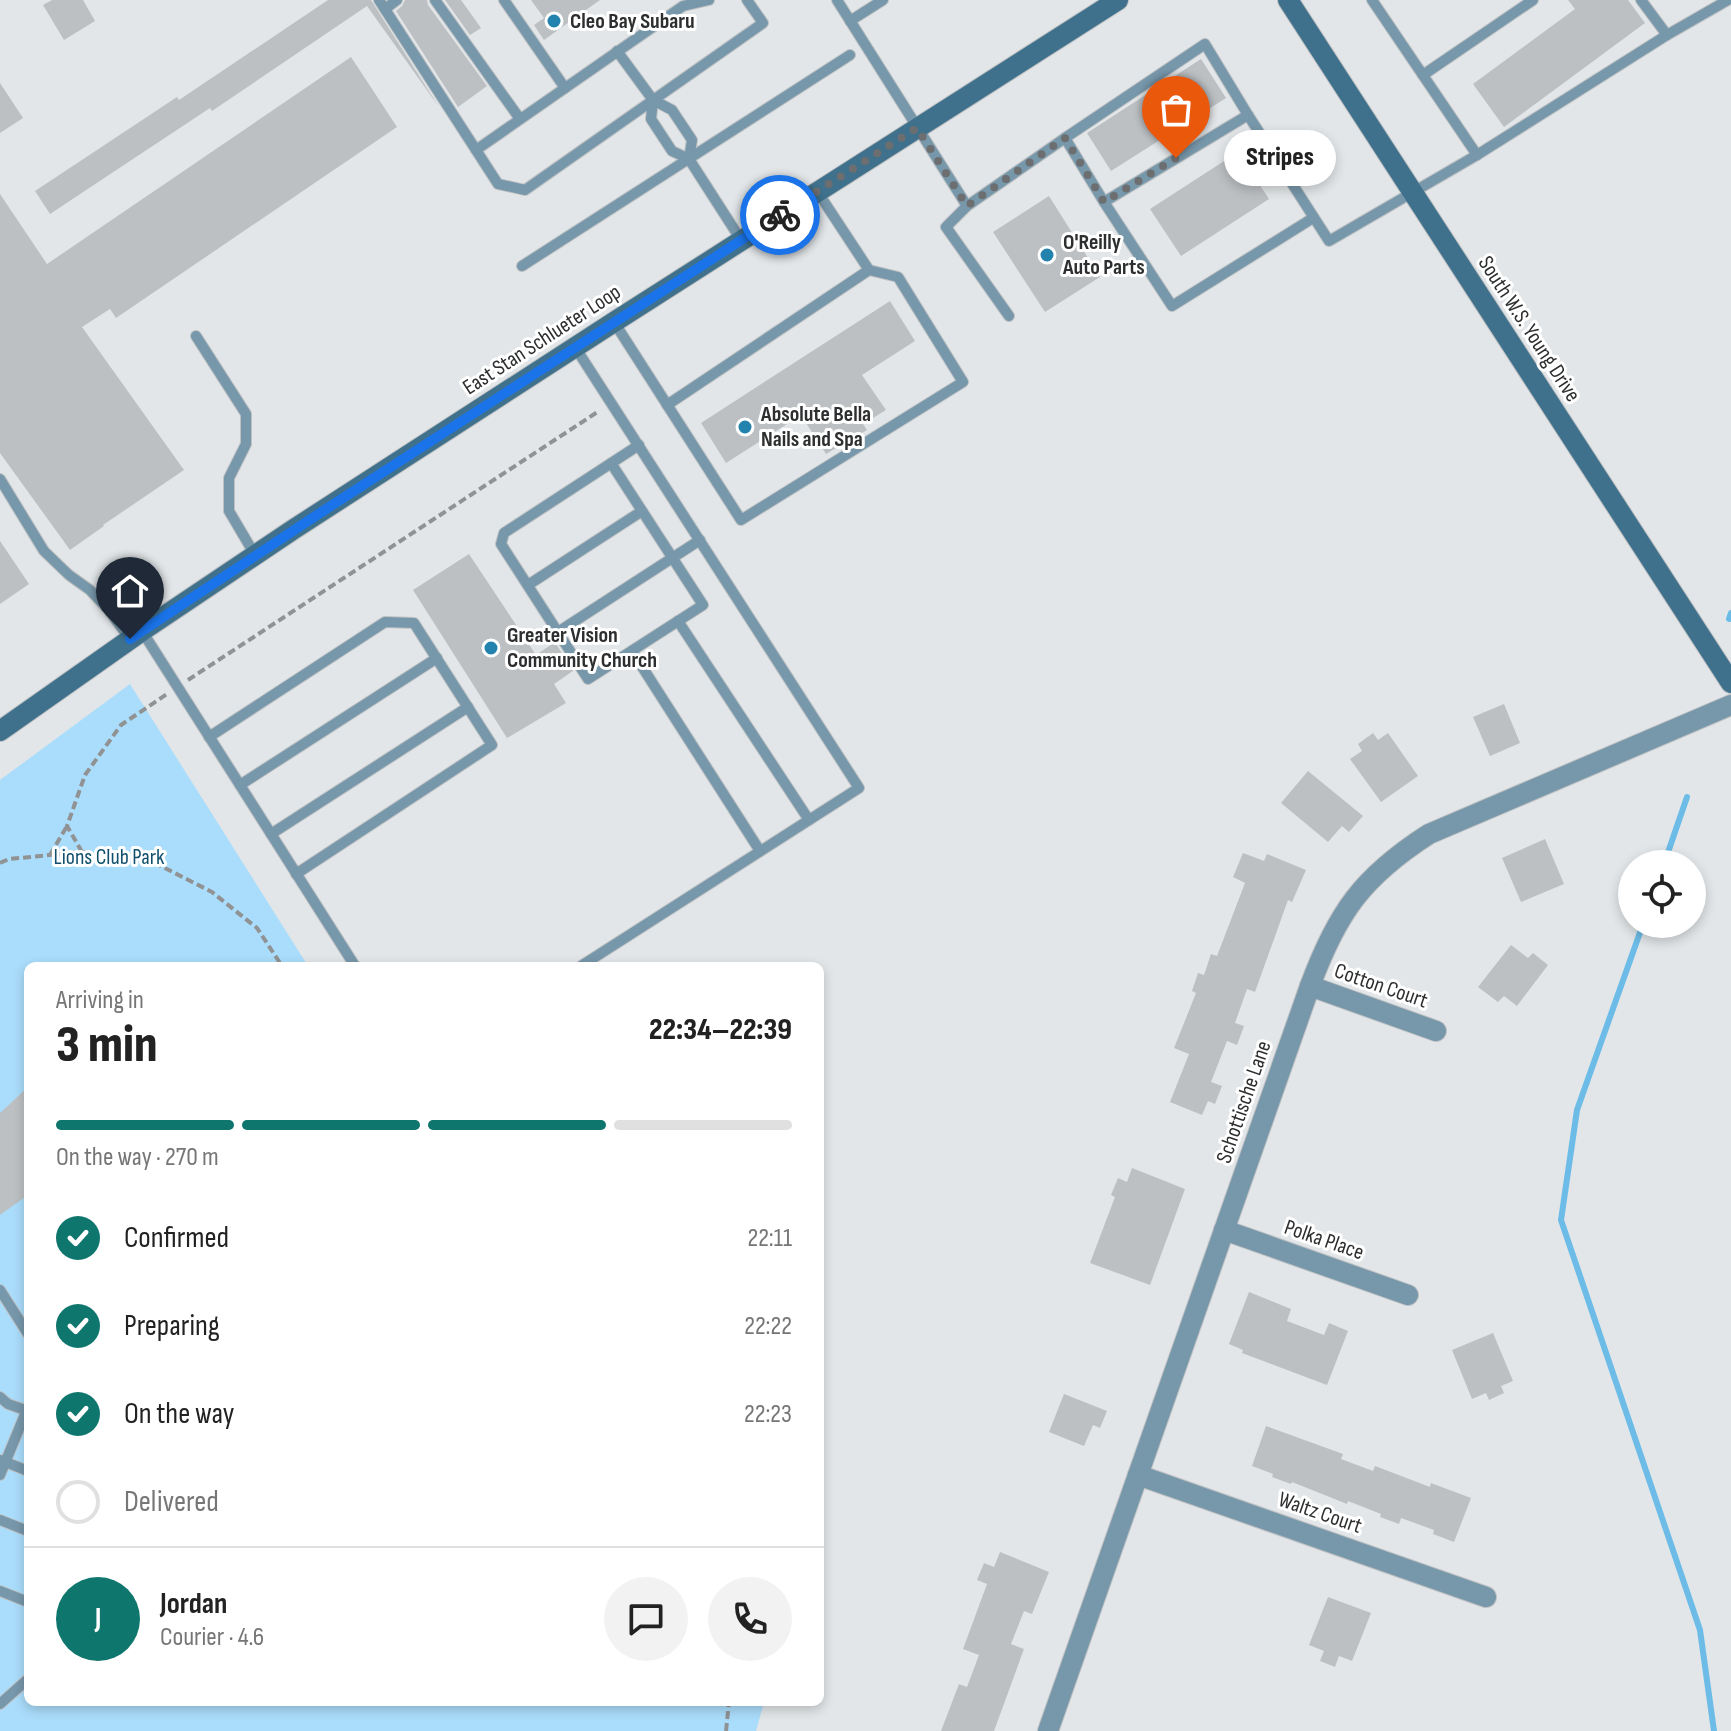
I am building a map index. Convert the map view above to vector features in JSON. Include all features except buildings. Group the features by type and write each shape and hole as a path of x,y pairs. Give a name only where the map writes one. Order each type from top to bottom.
{"main road":[{"name":"East Stan Schlueter Loop","path":"0,731 255,555 1118,0"},
{"name":"South W.S. Young Drive","path":"1288,0 1731,683"}],"street":[{"name":"Schottische Lane","path":"1048,1731 1310,986 1324,949 1347,908 1369,880 1405,849 1429,834 1731,705"},
{"name":"Cotton Court","path":"1310,986 1436,1031"},
{"name":"Polka Place","path":"1224,1230 1408,1295"},
{"name":"Waltz Court","path":"1138,1475 1486,1597"}],"lane":[{"path":"397,0 382,4 498,184 525,190 763,23 747,0"},
{"path":"435,0 520,119"},
{"path":"504,0 565,88"},
{"path":"476,150 681,3 709,0"},
{"path":"837,0 967,206"},
{"path":"850,21 883,0"},
{"path":"1372,0 1477,155"},
{"path":"1423,75 1533,0"},
{"path":"1641,0 1667,35"},
{"path":"1009,316 946,227 967,206 1205,44 1329,241 1477,155 1728,0"},
{"path":"617,51 653,100 672,110 692,140 689,159"},
{"path":"522,266 850,55"},
{"path":"653,100 651,119 672,151 689,159 741,240"},
{"path":"1104,202 1248,115"},
{"path":"1065,138 1172,306 1313,218"},
{"path":"614,322 741,520 963,382 898,277 869,270 817,191"},
{"path":"667,405 869,270"},
{"path":"196,336 246,414 246,444 229,478 229,511 255,555"},
{"path":"575,347 859,788 587,962"},
{"path":"611,463 703,605 588,679 501,544 504,533 611,463 639,445"},
{"path":"0,479 44,551 136,635 177,687 352,962"},
{"path":"528,585 642,511"},
{"path":"558,632 700,540"},
{"path":"678,621 809,820"},
{"path":"209,737 385,622 414,623 437,658 492,745 296,874"},
{"path":"632,651 760,851"},
{"path":"240,785 437,658"},
{"path":"271,834 468,707"},
{"path":"0,1290 24,1328"},
{"path":"0,1397 8,1404 24,1409"},
{"path":"0,1475 3,1461 24,1418"},
{"path":"3,1461 24,1469"},
{"path":"0,1520 24,1529"},
{"path":"0,1591 24,1600"},
{"path":"0,1704 24,1683"}],"path":[{"path":"49,855 67,826 85,775 121,725 611,402"},
{"path":"67,826 82,852"},
{"path":"0,863 9,859 82,852 153,862 212,892 257,928 279,962"},
{"path":"726,1731 729,1706"}],"green space":[{"name":"Lions Club Park","path":"130,684 305,962 24,962 24,1706 763,1706 756,1731 0,1731 0,780"}],"waterway":[{"path":"1729,619 1731,613"},
{"path":"1669,850 1687,797"},
{"path":"1638,938 1577,1110 1561,1220 1700,1630 1714,1731"}],"way so far":[{"path":"780,215 917,128 967,206 1065,138 1104,202 1176,158"}],"place":[{"name":"Cleo Bay Subaru","path":"554,21"},
{"name":"Stripes","path":"1176,158"},
{"name":"O'Reilly Auto Parts","path":"1047,255"},
{"name":"Absolute Bella Nails and Spa","path":"745,427"},
{"name":"Greater Vision Community Church","path":"491,648"}],"route":[{"path":"130,639 780,215"}]}
